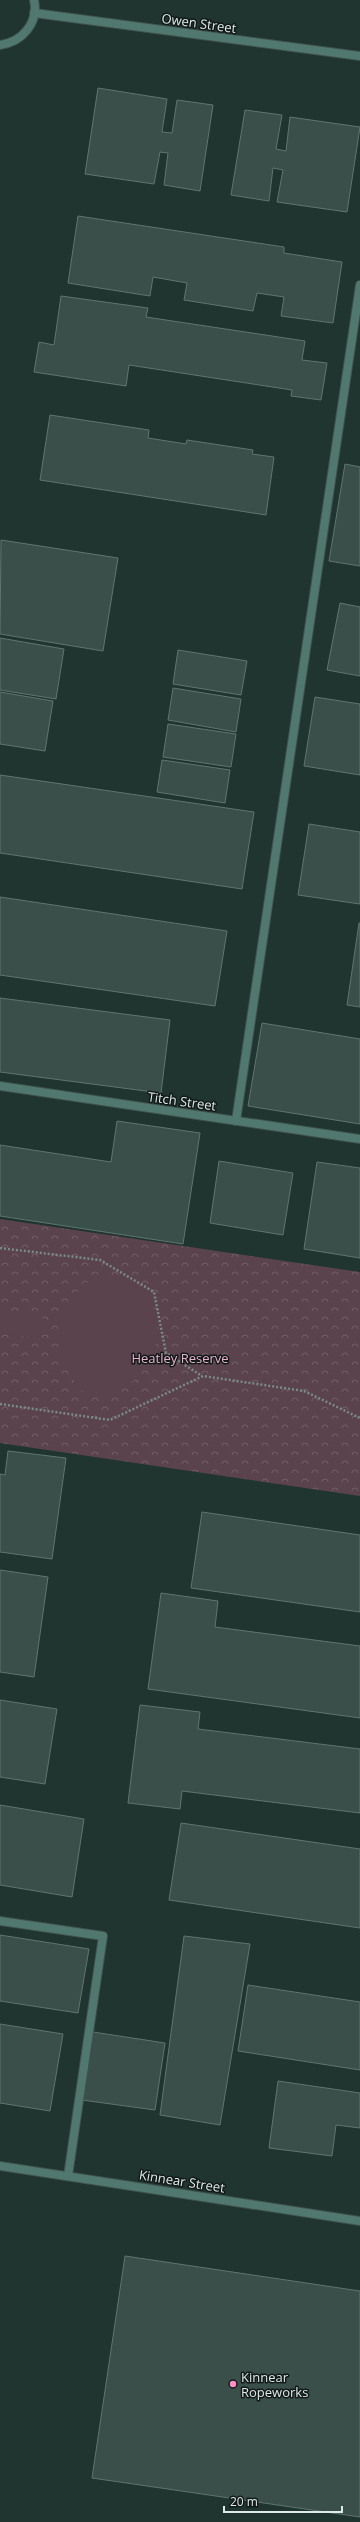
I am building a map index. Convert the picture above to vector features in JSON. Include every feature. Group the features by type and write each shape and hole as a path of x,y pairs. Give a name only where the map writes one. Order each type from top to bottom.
{"street":[{"path":"0,45 16,40 25,33 34,13 34,0"},
{"name":"Owen Street","path":"34,13 360,56"},
{"path":"236,1121 360,285"},
{"name":"Titch Street","path":"0,1086 360,1139"},
{"path":"0,1921 103,1936 68,2176"},
{"name":"Kinnear Street","path":"0,2166 360,2221"}],"path":[{"path":"0,1248 100,1260 154,1292 166,1353 203,1376 304,1391 360,1418"},
{"path":"0,1404 110,1420 203,1376"}],"green space":[{"name":"Heatley Reserve","path":"0,1219 360,1272 360,1496 0,1443"},
{"path":"97,1275 119,1276 135,1284 147,1296 154,1310 157,1326 157,1342 151,1358 142,1372 129,1384 88,1397 69,1373 61,1355 59,1336 62,1313 66,1305 78,1291"},
{"path":"0,1312 43,1318 40,1339 0,1333"}],"building":[{"path":"98,88 167,99 162,132 172,133 177,100 213,105 200,191 164,185 168,153 160,152 154,184 85,174"},
{"path":"245,110 282,115 276,149 286,151 290,117 360,127 347,212 277,202 283,170 273,168 269,201 231,195"},
{"path":"78,216 284,247 284,253 342,262 333,323 281,316 284,297 257,293 253,311 184,300 187,283 153,277 150,296 68,283"},
{"path":"61,296 148,308 146,317 305,341 302,360 327,363 321,400 291,396 292,390 129,365 126,386 34,372 39,342 54,345"},
{"path":"50,415 149,430 148,438 186,444 187,440 253,450 252,454 274,457 266,515 40,480"},
{"path":"345,464 360,467 360,566 329,561"},
{"path":"1,540 118,558 103,651 0,634"},
{"path":"340,603 360,607 360,676 327,670"},
{"path":"0,638 64,649 56,699 0,690"},
{"path":"178,650 247,661 241,695 173,684"},
{"path":"173,688 241,699 236,732 168,720"},
{"path":"0,692 53,701 45,751 0,744"},
{"path":"315,697 360,704 360,775 304,766"},
{"path":"168,724 236,734 231,767 163,757"},
{"path":"162,760 230,770 225,803 157,792"},
{"path":"0,775 254,812 242,889 0,853"},
{"path":"309,824 360,832 360,904 298,895"},
{"path":"0,897 227,931 215,1006 0,975"},
{"path":"360,923 360,1007 347,1005"},
{"path":"0,998 170,1020 161,1093 0,1072"},
{"path":"262,1023 360,1039 360,1124 248,1106"},
{"path":"117,1121 200,1133 183,1244 0,1216 0,1145 111,1162"},
{"path":"219,1161 293,1173 283,1235 210,1223"},
{"path":"317,1162 360,1168 360,1258 304,1249"},
{"path":"8,1451 66,1458 52,1559 0,1552 0,1474 5,1475"},
{"path":"202,1512 360,1535 360,1612 191,1588"},
{"path":"0,1570 48,1577 34,1677 0,1672"},
{"path":"161,1593 218,1601 215,1627 360,1646 360,1718 148,1689"},
{"path":"0,1700 57,1709 45,1784 0,1777"},
{"path":"140,1705 200,1712 198,1729 360,1749 360,1813 182,1791 180,1809 128,1803"},
{"path":"0,1805 84,1819 72,1897 0,1885"},
{"path":"181,1823 360,1849 360,1928 169,1900"},
{"path":"0,1935 89,1949 78,2013 0,2001"},
{"path":"184,1936 250,1944 220,2125 160,2115"},
{"path":"248,1985 360,2002 360,2070 238,2051"},
{"path":"0,2024 63,2034 50,2111 0,2103"},
{"path":"93,2032 165,2043 155,2110 82,2100"},
{"path":"278,2081 360,2093 360,2128 336,2125 332,2156 269,2148"},
{"name":"Kinnear Ropeworks","path":"125,2256 360,2291 360,2517 92,2478"}],"place":[{"name":"Kinnear Ropeworks","path":"233,2384"}]}
